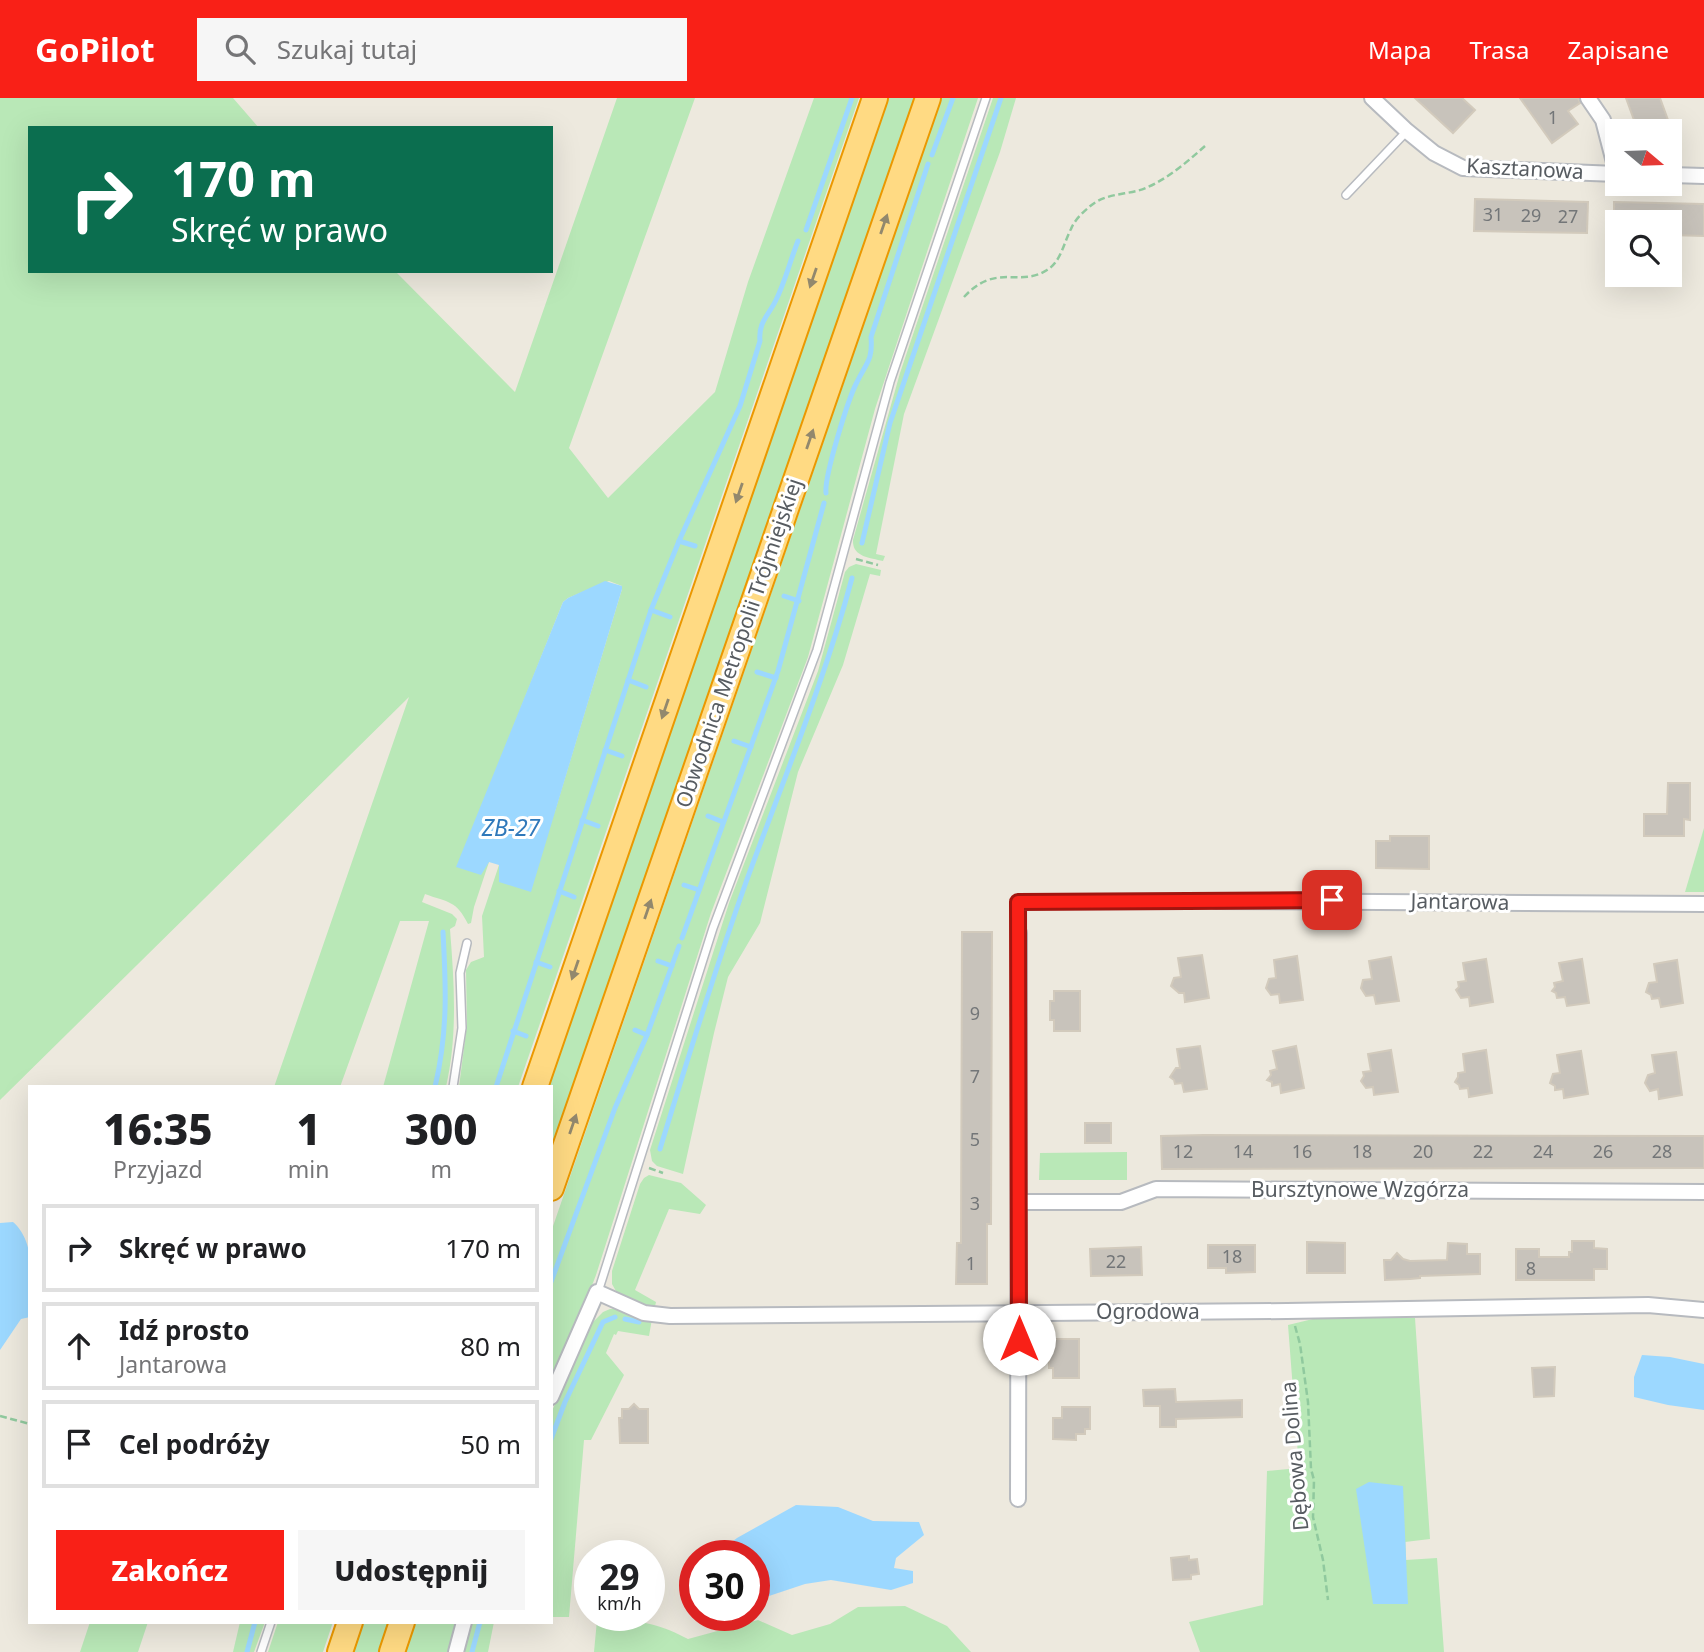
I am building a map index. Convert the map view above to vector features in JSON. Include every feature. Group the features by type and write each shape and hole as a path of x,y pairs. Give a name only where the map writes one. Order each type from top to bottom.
{"highway":[{"path":"536,1085 875,98"},
{"name":"Obwodnica Metropolii Trójmiejskiej","path":"553,1182 928,98"},
{"path":"340,1652 349,1624"},
{"path":"391,1652 401,1624"}],"street":[{"name":"Kasztanowa","path":"1372,98 1434,153 1463,168 1605,174"},
{"path":"1588,98 1605,128"},
{"path":"1682,175 1704,176"},
{"name":"Jantarowa","path":"1216,901 1704,904"},
{"path":"1018,1499 1019,933"},
{"name":"Bursztynowe Wzgórza","path":"1019,1202 1121,1202 1156,1189 1704,1192"},
{"path":"553,1392 597,1292"},
{"name":"Ogrodowa","path":"597,1292 644,1313 670,1316 1648,1305 1704,1310"},
{"path":"456,1652 463,1624"}],"lane":[{"path":"597,1292 713,928 810,671 890,383 986,98"},
{"path":"1346,195 1407,131"},
{"path":"1019,933 1018,902 1216,901"},
{"path":"453,1085 462,1028 460,973 467,943"},
{"path":"261,1652 270,1624"}],"path":[{"path":"964,297 976,284 997,276 1037,275 1050,269 1063,250 1072,226 1089,206 1106,198 1145,189 1174,173 1205,146"},
{"path":"842,555 878,565"},
{"name":"Dębowa Dolina","path":"1287,1311 1298,1331 1300,1344 1314,1480 1313,1517 1324,1560 1328,1600"},
{"path":"0,1416 28,1423"}],"green space":[{"path":"0,98 233,98 257,126 28,126 28,273 397,273 515,392 617,98 695,98 569,448 608,498 715,392 748,282 814,98 859,98 519,1085 459,1085 467,1024 466,970 471,962 484,957 482,916 499,865 555,811 622,589 622,586 609,581 563,602 500,760 489,862 471,923 468,924 460,910 446,901 425,894 422,902 452,914 457,919 455,926 450,929 454,1028 446,1085 384,1085 429,921 400,921 341,1085 275,1085 409,697 0,1100"},
{"path":"886,98 915,98 553,1147 553,1085 546,1085"},
{"path":"942,98 978,98 875,409 808,657 711,913 596,1275 553,1376 553,1226"},
{"path":"993,98 1016,98 1000,152 904,414 876,554 885,556 883,561 868,558 855,550 853,540 900,373"},
{"path":"856,564 881,570 880,576 870,574 843,665 798,772 760,923 728,977 683,1174 657,1166 652,1161 650,1150 729,903 818,671 845,572"},
{"path":"1704,828 1704,892 1685,892"},
{"path":"1127,1152 1127,1180 1039,1180 1040,1153"},
{"path":"649,1175 681,1183 706,1205 700,1214 669,1209 635,1290 656,1302 654,1311 617,1293 612,1284 612,1271 640,1184"},
{"path":"610,1309 652,1319 649,1336 618,1331 606,1353 624,1375 591,1440 584,1440 569,1617 553,1617 553,1409 593,1322"},
{"path":"1317,1318 1415,1318 1430,1539 1405,1542 1406,1560 1437,1558 1444,1652 1200,1652 1189,1622 1263,1605 1267,1471 1299,1468 1288,1325"},
{"path":"905,1606 947,1626 971,1652 594,1652 596,1631 665,1631 665,1628 688,1639 717,1631 770,1631 770,1625 792,1635 830,1624 858,1607"},
{"path":"89,1624 147,1624 138,1652 80,1652"},
{"path":"240,1624 264,1624 254,1652 233,1652"},
{"path":"277,1624 332,1624 323,1652 268,1652"},
{"path":"359,1624 388,1624 379,1652 350,1652"},
{"path":"415,1624 455,1624 448,1652 406,1652"},
{"path":"470,1624 494,1624 488,1652 462,1652"}],"water":[{"name":"ZB-27","path":"605,581 622,586 622,589 531,892 499,882 499,865 489,862 481,875 456,867 563,602"},
{"path":"13,1222 26,1242 28,1317 21,1319 0,1350 0,1223"},
{"path":"1642,1355 1704,1364 1704,1410 1634,1397 1634,1377"},
{"path":"1369,1482 1403,1486 1408,1604 1373,1604 1356,1489"},
{"path":"796,1505 838,1507 873,1521 919,1522 924,1535 896,1558 894,1568 913,1571 913,1583 891,1590 831,1580 805,1584 770,1596 770,1540 734,1540"}],"building":[{"path":"1415,98 1462,98 1475,110 1453,133"},
{"path":"1520,98 1578,98 1580,103 1568,111 1578,124 1552,143"},
{"path":"1626,98 1660,98 1668,119 1634,119"},
{"path":"1475,199 1588,202 1587,233 1474,231"},
{"path":"1614,202 1704,204 1704,236 1682,235 1682,210 1614,210"},
{"path":"1668,783 1690,783 1690,820 1684,819 1684,836 1644,836 1644,814 1667,814"},
{"path":"1390,836 1429,836 1429,869 1376,868 1376,841 1390,841"},
{"path":"962,932 992,932 991,1224 987,1224 987,1284 956,1284 957,1243 961,1243"},
{"path":"1202,955 1209,998 1185,1002 1184,993 1179,993 1171,986 1174,978 1181,977 1178,958"},
{"path":"1297,956 1303,1000 1280,1003 1279,994 1271,995 1266,988 1269,979 1276,978 1274,960"},
{"path":"1391,957 1399,1001 1376,1004 1374,995 1366,996 1361,988 1363,980 1372,979 1369,961"},
{"path":"1486,959 1493,1002 1470,1006 1469,997 1461,998 1456,990 1459,987 1458,982 1466,981 1463,963"},
{"path":"1582,959 1589,1003 1567,1006 1565,997 1557,998 1552,991 1554,983 1563,981 1559,963"},
{"path":"1677,960 1683,1003 1661,1007 1659,998 1652,999 1646,992 1649,983 1657,982 1654,964"},
{"path":"1054,991 1080,991 1080,1031 1054,1031 1054,1020 1050,1020 1050,1001 1054,1001"},
{"path":"1200,1046 1207,1089 1184,1092 1182,1083 1175,1084 1170,1077 1176,1068 1180,1068 1177,1049"},
{"path":"1296,1046 1304,1088 1281,1093 1280,1084 1272,1086 1272,1082 1267,1080 1271,1075 1270,1071 1277,1069 1273,1051"},
{"path":"1391,1050 1398,1092 1374,1095 1373,1087 1366,1088 1361,1081 1363,1072 1371,1071 1368,1054"},
{"path":"1486,1050 1492,1093 1469,1097 1468,1088 1460,1089 1455,1082 1458,1073 1465,1072 1463,1054"},
{"path":"1581,1051 1588,1094 1564,1098 1563,1089 1555,1090 1555,1086 1550,1083 1553,1074 1560,1073 1557,1055"},
{"path":"1676,1052 1682,1095 1659,1099 1658,1089 1650,1091 1645,1083 1648,1075 1655,1073 1652,1055"},
{"path":"1085,1123 1111,1123 1111,1143 1085,1143"},
{"path":"1161,1136 1704,1136 1704,1168 1162,1169"},
{"path":"1572,1241 1594,1241 1594,1248 1607,1249 1607,1269 1594,1269 1594,1280 1516,1280 1516,1249 1539,1249 1539,1257 1569,1257"},
{"path":"1307,1242 1345,1243 1345,1273 1307,1273"},
{"path":"1448,1243 1467,1244 1467,1254 1480,1254 1480,1274 1385,1280 1384,1260 1391,1260 1397,1253 1410,1261 1447,1260"},
{"path":"1208,1245 1255,1245 1255,1272 1226,1273 1226,1268 1208,1268"},
{"path":"1141,1247 1142,1275 1091,1276 1090,1249"},
{"path":"1053,1339 1079,1339 1079,1378 1053,1378 1053,1368 1049,1368 1049,1350 1053,1350"},
{"path":"1555,1367 1554,1396 1534,1397 1532,1368"},
{"path":"1175,1389 1176,1402 1242,1400 1242,1417 1176,1419 1176,1427 1160,1427 1160,1406 1144,1406 1143,1390"},
{"path":"634,1404 639,1409 648,1409 648,1443 620,1443 619,1418 622,1418 622,1409 629,1409"},
{"path":"1062,1407 1090,1407 1090,1429 1085,1429 1085,1434 1076,1434 1076,1440 1053,1439 1053,1418 1062,1418"},
{"path":"1189,1556 1189,1560 1197,1559 1199,1574 1191,1575 1191,1579 1173,1580 1171,1558"}],"waterway":[{"path":"806,230 852,98"},
{"path":"932,155 953,98"},
{"path":"862,543 890,423 1001,98"},
{"path":"826,493 843,420 853,391 870,357 871,337 928,164"},
{"path":"497,1085 651,610 740,406 760,341 762,324 779,293 798,241"},
{"path":"682,938 778,671 824,503"},
{"path":"679,541 695,546"},
{"path":"660,1149 722,951 816,694 852,578"},
{"path":"784,596 799,601"},
{"path":"651,610 670,617"},
{"path":"757,672 776,678"},
{"path":"628,680 646,687"},
{"path":"734,741 751,747"},
{"path":"605,750 622,756"},
{"path":"708,816 723,822"},
{"path":"582,820 598,826"},
{"path":"684,885 699,890"},
{"path":"559,891 574,897"},
{"path":"435,1085 444,1028 443,932"},
{"path":"553,1277 615,1108 647,1035 679,946"},
{"path":"658,961 672,966"},
{"path":"536,962 550,967"},
{"path":"635,1030 647,1035"},
{"path":"513,1031 526,1036"},
{"path":"553,1434 603,1322 615,1317"},
{"path":"625,1319 639,1322"},
{"path":"247,1652 254,1624"},
{"path":"472,1652 479,1624"}],"route":[{"path":"1019,1339 1018,902 1332,900"}]}
